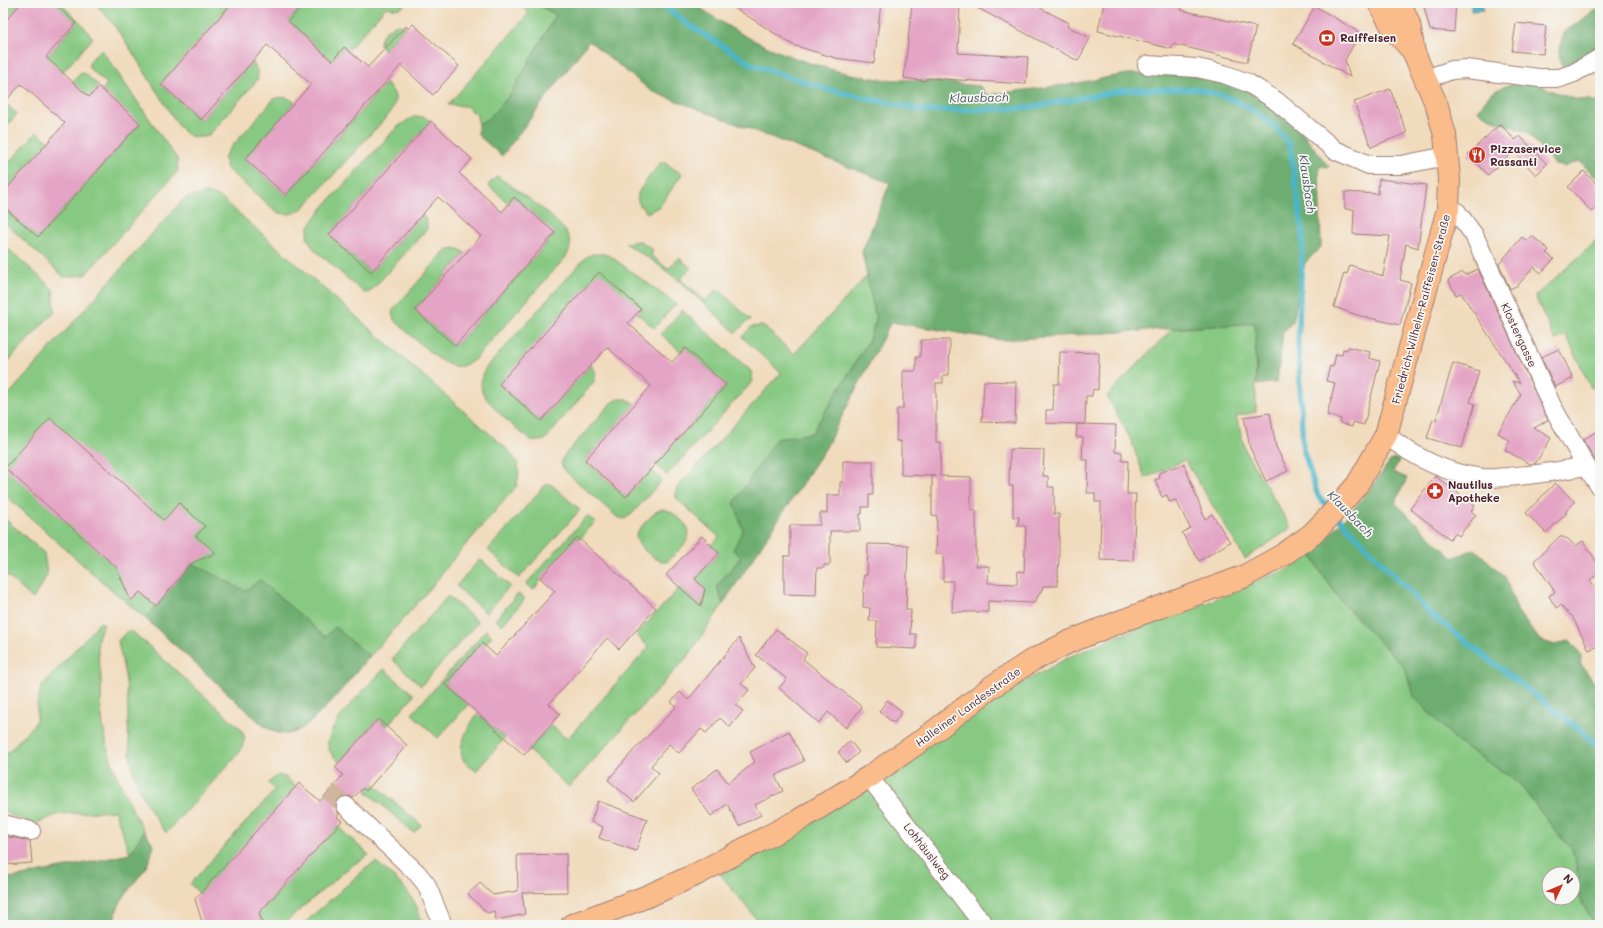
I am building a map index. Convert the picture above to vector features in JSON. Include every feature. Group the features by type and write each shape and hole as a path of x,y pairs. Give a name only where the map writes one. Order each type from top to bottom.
{"main road":[{"name":"Friedrich-Wilhelm-Raiffeisen-Straße","path":"1380,3 1395,31 1414,53"},
{"name":"Friedrich-Wilhelm-Raiffeisen-Straße","path":"1357,485 1386,435 1448,209 1449,179 1445,135 1437,106 1414,53 1409,24 1400,3"},
{"name":"Halleiner Landesstraße","path":"572,925 648,896 696,874 799,820 869,777 932,733 993,686 1031,661 1069,642 1124,620 1243,577 1281,556 1311,535 1329,518 1357,485"}],"street":[{"path":"1426,79 1452,70 1466,69 1539,78 1560,78 1574,73 1600,58"},
{"path":"1146,65 1197,68 1224,74 1248,83 1275,100 1335,150 1369,165 1401,165 1447,156"},
{"name":"Klostergasse","path":"1448,209 1457,212 1474,235 1552,406 1600,488"},
{"path":"1386,435 1400,446 1447,470 1484,478 1535,475 1586,466"},
{"name":"Lohhäuslweg","path":"869,777 985,925"},
{"path":"346,806 417,873 426,884 443,925"},
{"path":"3,824 31,831"}],"green space":[{"path":"3,3 21,3 3,24"},
{"path":"54,3 61,3 81,23 93,38 60,75 43,61 76,23"},
{"path":"95,3 108,3 113,8 119,3 232,3 161,84 201,120 252,62 257,71 257,80 210,134 202,137 192,137 182,130 123,38"},
{"path":"295,3 407,3 402,7 397,8 386,7 348,50 344,47 332,61 288,21 300,8"},
{"path":"517,3 535,3 556,15 510,95 489,118 478,124 477,115 466,106 448,105 529,13"},
{"path":"535,3 694,3 735,30 778,51 801,60 871,78 922,80 980,86 987,95 1072,84 1127,74 1184,73 1244,88 1284,116 1302,132 1329,167 1319,166 1321,247 1305,263 1293,321 1283,333 1277,382 1257,385 1255,323 1002,340 891,322 825,449 723,604 717,586 741,557 733,550 743,530 734,503 776,439 812,433 868,342 876,320 862,252 890,183 651,91 589,41 502,156 478,135 478,124 489,118 510,95 556,15"},
{"path":"1600,10 1600,52 1568,67 1561,65 1559,56 1563,33 1594,11"},
{"path":"395,25 406,26 384,50 380,45 382,35"},
{"path":"101,49 177,159 178,171 85,275 64,277 3,221 3,206 38,237 140,124 102,90 107,84 89,68 89,62"},
{"path":"84,73 99,86 87,100 70,85 80,74"},
{"path":"1520,81 1538,83 1550,90 1574,99 1590,100 1600,103 1600,181 1579,161 1564,167 1555,165 1527,132 1494,120 1478,111 1482,104 1495,91"},
{"path":"386,83 395,96 395,103 391,112 304,207 298,211 291,214 277,212 227,169 224,159 227,152 274,99 282,97 290,99 295,102 245,159 286,195"},
{"path":"5,103 17,114 3,130 3,105"},
{"path":"413,117 424,117 431,121 329,235 371,272 422,215 426,220 427,229 370,292 364,293 314,249 307,238 309,226 326,204 397,127"},
{"path":"37,132 49,142 3,193 3,169"},
{"path":"662,161 682,174 660,206 647,213 639,203 638,194"},
{"path":"497,176 550,215 567,233 570,241 570,248 565,258 474,360 461,366 453,366 439,359 423,346 394,320 392,313 446,250 456,248 461,250 465,253 415,310 455,346 555,234 515,197 509,204 488,185"},
{"path":"207,193 220,197 508,450 515,459 519,471 516,487 444,570 435,583 313,720 301,729 290,733 278,732 264,726 145,618 92,573 3,493 3,401 179,204 186,198"},
{"path":"1600,238 1600,390 1597,386 1591,388 1566,335 1555,340 1535,296"},
{"path":"640,241 653,250 651,255 668,269 679,258 691,268 680,279 705,301 718,289 751,320 746,322 736,333 677,279 625,243"},
{"path":"3,244 53,289 55,311 3,367 3,278 11,269 3,262"},
{"path":"593,254 610,256 676,304 654,328 637,313 640,309 499,384 541,421 591,365 594,369 595,376 593,383 545,440 533,441 511,424 490,403 481,388 483,374 485,369 586,257"},
{"path":"867,276 876,320 868,342 812,433 776,439 743,530 741,557 717,586 723,604 689,655 569,787 528,750 551,725 567,739 649,647 636,635 680,587 701,606 705,589 695,579 719,553 711,545 719,537 676,498 676,489 781,373 742,337 751,327 763,326 794,354"},
{"path":"682,310 751,371 753,381 667,475 655,464 726,385 685,348 681,352 661,334"},
{"path":"1255,323 1256,412 1236,416 1246,452 1291,528 1245,559 1185,460 1145,478 1130,438 1107,396 1172,329"},
{"path":"620,399 627,399 635,404 585,460 626,497 650,469 662,480 632,514 624,519 617,517 564,470 561,463 563,457 612,402"},
{"path":"1396,459 1399,460 1393,472 1407,478 1395,503 1453,558 1475,549 1505,577 1518,612 1540,640 1555,645 1570,640 1582,656 1580,663 1600,690 1600,925 1595,925 1581,901 1581,866 1577,866 1571,848 1558,834 1517,781 1459,743 1415,698 1404,667 1342,602 1322,574 1310,553 1353,510 1390,461"},
{"path":"549,484 580,510 519,578 488,550 545,485"},
{"path":"663,509 678,517 687,527 689,532 685,543 667,562 658,560 643,549 639,544 636,535 652,515"},
{"path":"587,516 595,522 580,539 577,537 533,590 526,584"},
{"path":"3,517 44,553 47,575 33,599 3,572"},
{"path":"1310,553 1322,574 1342,602 1404,667 1415,698 1459,743 1517,781 1558,834 1571,848 1577,866 1541,866 1541,906 1581,906 1581,901 1595,925 761,925 720,874 776,844 1017,686 1069,657 1123,634 1197,607 1269,576 1287,570"},
{"path":"480,559 510,586 486,613 456,586"},
{"path":"192,563 245,591 260,580 325,637 335,627 369,656 331,702 308,724 297,731 287,734 278,733 269,729 145,618"},
{"path":"518,594 525,599 502,625 495,620"},
{"path":"448,596 478,622 421,686 392,659"},
{"path":"100,622 104,624 98,636 98,653 101,675 101,712 107,747 123,790 144,831 130,854 115,811 59,814 34,824 12,816 3,809 3,758 35,723 41,687"},
{"path":"486,630 492,636 484,645 482,643 445,684 468,705 438,738 412,714"},
{"path":"127,631 133,632 241,729 245,738 240,752 166,833 151,811 139,788 132,765 125,673 118,641"},
{"path":"384,669 414,695 387,726 378,719 339,762 329,748 329,737 341,716"},
{"path":"478,714 505,738 476,771 464,761 461,749 468,729"},
{"path":"278,775 285,777 296,787 200,894 190,884 275,790 268,783"},
{"path":"373,783 421,825 414,833 366,791"},
{"path":"337,826 369,855 351,866 283,924 263,925 259,913"},
{"path":"144,831 154,845 151,857 144,870 121,901 115,917 116,925 3,925 3,878 17,877 130,854"},
{"path":"376,862 399,882 411,897 420,915 422,925 302,925 365,869"}],"water":[{"path":"1471,3 1482,3 1483,10 1471,11"}],"building":[{"path":"21,3 54,3 76,23 46,57 89,97 99,87 140,123 38,237 3,206 3,193 65,123 21,84 3,104 3,24"},
{"path":"232,3 305,3 288,21 332,61 344,47 368,67 406,26 408,29 413,24 459,66 433,95 401,65 286,195 245,159 311,84 267,45 201,120 161,84"},
{"path":"727,3 881,3 874,63 835,58 793,45"},
{"path":"912,3 960,3 958,53 1028,57 1026,84 926,78 926,81 904,78"},
{"path":"968,3 1031,3 1069,23 1067,26 1090,38 1078,61"},
{"path":"1104,3 1183,3 1181,10 1256,27 1247,62 1173,44 1172,49 1098,31"},
{"path":"1423,3 1456,3 1454,32 1430,30"},
{"name":"Raiffeisen","path":"1315,6 1360,33 1345,60 1350,77 1293,44"},
{"path":"1516,23 1546,26 1543,54 1512,51"},
{"path":"1390,89 1407,133 1371,147 1354,102"},
{"path":"431,121 472,159 459,173 502,212 514,197 555,233 455,346 415,310 481,236 438,197 371,272 329,235"},
{"path":"1500,124 1515,140 1520,136 1547,164 1536,175 1514,151 1488,175 1468,154"},
{"path":"1584,171 1600,188 1600,204 1592,212 1568,187"},
{"path":"1379,179 1426,185 1418,248 1406,244 1400,280 1411,283 1400,325 1357,315 1334,307 1344,273 1347,274 1350,265 1383,276 1390,236 1353,234 1354,209 1345,209 1345,192 1378,194"},
{"path":"1532,236 1549,250 1546,253 1554,259 1541,273 1534,267 1518,285 1510,289 1499,264 1522,237 1527,241"},
{"path":"1478,269 1548,420 1534,428 1551,438 1535,464 1530,464 1505,450 1510,441 1498,433 1521,394 1512,381 1520,383 1461,293 1456,295 1448,280 1463,272 1465,275"},
{"path":"599,272 641,309 628,323 672,362 685,348 726,385 626,497 585,460 651,386 607,347 541,421 499,384"},
{"path":"921,340 950,340 949,375 943,375 943,383 936,383 936,442 941,442 940,476 971,477 971,510 976,510 976,566 989,566 988,583 1017,584 1018,571 1024,572 1026,526 1018,526 1019,517 1013,517 1013,486 1009,486 1010,449 1044,450 1043,476 1048,476 1048,487 1054,487 1054,514 1059,514 1059,559 1057,586 1044,586 1034,603 988,601 988,612 952,612 953,581 943,581 943,554 936,554 937,516 932,515 932,476 936,476 901,475 901,441 896,441 897,409 903,409 903,371 916,371 916,357 920,357"},
{"path":"1348,347 1370,352 1369,358 1380,361 1364,425 1353,422 1352,427 1340,423 1341,419 1327,415 1335,383 1326,381 1330,366 1333,367 1336,354 1342,355 1343,349 1347,350"},
{"path":"1559,349 1573,378 1555,387 1541,357"},
{"path":"1060,352 1099,353 1098,390 1093,389 1092,396 1086,396 1085,424 1046,423 1046,410 1053,410 1054,384 1059,384"},
{"path":"1453,363 1479,371 1470,402 1475,404 1462,448 1427,438 1433,419 1436,420"},
{"path":"984,381 1016,382 1015,423 982,422"},
{"path":"1270,413 1276,447 1288,471 1266,481 1250,448 1244,417"},
{"path":"50,418 164,520 179,503 205,526 196,536 216,553 192,563 156,606 140,592 131,601 116,567 5,468"},
{"path":"1077,424 1116,425 1115,452 1122,452 1122,461 1128,461 1127,494 1136,494 1133,561 1100,560 1101,502 1095,502 1095,493 1087,493 1088,460 1082,460 1083,437 1076,437"},
{"path":"1600,429 1600,468 1583,440"},
{"path":"843,461 873,461 873,495 869,495 869,507 862,507 862,514 860,514 860,531 830,531 830,565 824,565 824,568 817,568 816,595 784,594 784,556 790,556 790,525 820,525 820,513 827,513 827,495 840,495 840,482 843,482"},
{"path":"1184,464 1205,519 1212,514 1230,542 1199,561 1182,533 1190,528 1176,500 1169,502 1167,495 1162,497 1155,480 1160,478 1159,473"},
{"path":"1435,476 1475,506 1471,511 1476,515 1459,536 1455,533 1450,539 1410,509"},
{"path":"1555,483 1575,502 1565,512 1567,513 1546,533 1526,513"},
{"path":"702,536 719,553 695,579 705,589 701,606 666,575"},
{"path":"1560,536 1568,539 1575,546 1583,541 1600,567 1600,573 1590,580 1600,594 1600,645 1589,650 1572,616 1561,605 1556,608 1549,596 1555,592 1534,561"},
{"path":"577,537 656,608 619,649 607,638 549,704 560,714 524,755 445,684 482,643 496,656 555,591 540,578"},
{"path":"868,544 908,545 906,610 911,610 910,634 916,634 916,649 876,647 877,621 869,621 870,608 863,607 864,575 867,575"},
{"path":"776,629 807,653 803,659 862,707 846,728 828,712 819,723 779,688 787,679 756,655"},
{"path":"739,638 755,668 741,684 749,690 736,705 743,711 730,727 720,718 706,733 701,729 679,753 669,744 651,766 659,773 634,802 608,780 633,751 676,707 671,702 680,692 688,700"},
{"path":"887,700 902,711 894,723 879,712"},
{"path":"378,719 407,745 366,791 363,788 353,798 343,796 338,799 336,809 339,814 337,817 342,821 259,913 263,925 203,925 195,899 299,783 320,801 343,775 335,767"},
{"path":"789,731 804,761 775,776 783,791 755,805 761,815 739,826 727,804 711,816 691,789 717,769 728,783 755,762 750,752"},
{"path":"850,741 859,752 847,763 838,752"},
{"path":"598,801 647,819 636,851 599,838 603,827 591,822"},
{"path":"3,837 30,841 32,863 3,865"},
{"path":"566,854 567,892 522,893 525,914 496,920 494,911 487,913 468,894 480,883 493,895 518,891 517,855"}],"waterway":[{"name":"Klausbach","path":"661,3 686,23 751,64 830,90 926,111 1025,108 1126,90 1197,89 1227,97 1253,110 1273,125 1290,145 1303,234 1298,342 1303,449 1318,496 1330,508"},
{"name":"Klausbach","path":"1337,516 1434,617 1580,730 1600,748"}],"tunnel":[{"path":"329,791 346,806"}],"place":[{"name":"Raiffeisen","path":"1327,38"},
{"name":"Pizzaservice Rassanti","path":"1477,155"},
{"name":"Nautilus Apotheke","path":"1435,491"}]}
